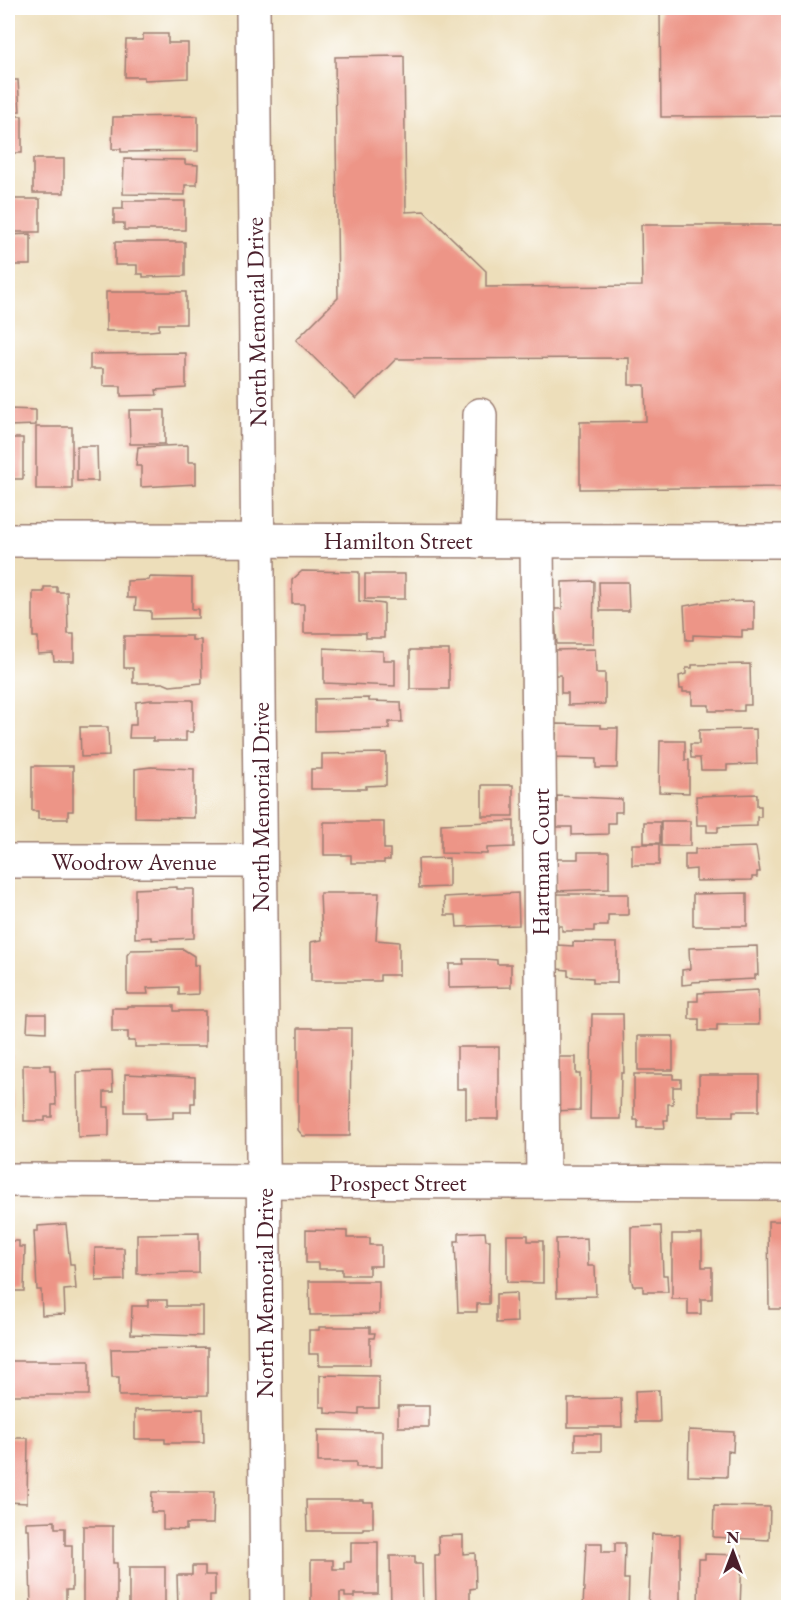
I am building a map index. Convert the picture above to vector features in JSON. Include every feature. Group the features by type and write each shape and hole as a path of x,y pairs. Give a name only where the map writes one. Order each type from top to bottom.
{"street":[{"name":"North Memorial Drive","path":"253,8 267,1608"},
{"path":"478,541 480,415"},
{"name":"Hamilton Street","path":"8,540 789,541"},
{"name":"Hartman Court","path":"537,541 543,1182"},
{"name":"Woodrow Avenue","path":"8,861 260,861"},
{"name":"Prospect Street","path":"8,1179 789,1183"}],"building":[{"path":"660,8 788,8 788,116 661,117"},
{"path":"143,34 168,34 168,43 188,43 188,78 144,80 144,77 125,77 126,40 143,40"},
{"path":"404,56 406,212 424,211 486,271 486,287 642,286 641,225 788,225 788,487 580,489 580,422 646,421 645,385 629,385 629,358 396,359 356,399 296,340 338,298 335,57"},
{"path":"8,80 18,80 20,111 8,112"},
{"path":"8,116 22,116 22,153 8,153"},
{"path":"198,116 198,151 121,152 121,149 112,149 113,117"},
{"path":"33,159 64,159 64,193 33,193"},
{"path":"124,159 185,160 185,164 198,165 197,185 185,185 185,195 123,194"},
{"path":"8,199 40,199 40,232 8,232"},
{"path":"123,201 185,201 185,230 124,230 124,223 114,223 114,209 123,209"},
{"path":"31,234 31,265 8,265 8,235"},
{"path":"115,242 185,242 185,276 143,277 143,274 137,274 137,265 115,265"},
{"path":"106,292 186,292 186,324 159,324 159,330 150,331 106,331"},
{"path":"186,353 186,388 156,390 157,395 121,396 121,386 103,386 103,369 90,369 90,354"},
{"path":"8,409 36,410 36,425 8,426"},
{"path":"129,410 165,410 165,444 130,444"},
{"path":"36,427 72,427 72,489 36,489"},
{"path":"8,428 10,438 23,438 23,479 8,479"},
{"path":"188,445 188,462 196,462 196,484 141,487 141,466 136,466 138,447"},
{"path":"77,446 97,446 98,481 77,481"},
{"path":"302,571 359,572 359,601 384,604 384,638 366,638 366,633 304,633 304,604 292,604 292,580"},
{"path":"365,574 405,574 405,599 365,599"},
{"path":"150,577 192,578 192,609 198,609 198,618 151,619 151,611 135,610 136,598 127,598 127,581 149,580"},
{"path":"594,581 593,644 557,644 554,609 562,609 562,582"},
{"path":"599,582 628,582 629,611 600,611"},
{"path":"44,587 57,587 57,592 67,592 68,634 74,634 74,661 54,661 53,653 38,654 38,637 33,637 33,592 44,592"},
{"path":"754,601 754,630 742,630 742,637 693,635 693,640 686,640 684,606 707,602"},
{"path":"124,636 192,636 192,640 201,640 202,683 170,686 163,683 133,683 133,668 124,668"},
{"path":"324,648 383,651 383,660 395,660 395,686 324,683"},
{"path":"595,649 596,673 605,673 605,704 568,705 568,693 561,693 561,675 555,675 555,650"},
{"path":"410,650 449,650 449,689 410,689"},
{"path":"750,664 751,705 744,705 744,711 709,711 709,705 692,705 692,692 683,692 683,689 680,689 679,676 686,674 686,668 692,668 692,665"},
{"path":"369,698 369,701 401,702 402,722 389,722 389,729 315,731 315,699"},
{"path":"193,700 193,732 186,732 186,741 129,738 130,725 136,725 136,702"},
{"path":"557,724 601,725 601,728 618,728 617,768 596,768 596,759 555,758"},
{"path":"80,727 108,727 109,756 81,757"},
{"path":"756,729 757,764 727,765 727,770 701,770 700,758 691,758 690,744 699,744 699,730"},
{"path":"660,741 685,741 685,760 689,760 689,793 659,792"},
{"path":"386,753 386,785 366,786 366,789 311,789 311,769 322,769 322,754"},
{"path":"32,766 73,766 73,811 68,811 68,819 38,819 38,811 32,811"},
{"path":"151,767 194,769 194,818 135,817 135,769"},
{"path":"482,785 513,785 513,816 482,816"},
{"path":"757,794 757,806 761,806 761,817 757,817 757,826 718,827 718,832 707,832 707,825 697,825 696,796"},
{"path":"557,796 622,799 622,812 615,812 615,823 608,823 608,834 572,835 572,827 557,827"},
{"path":"514,821 514,847 487,848 487,854 441,853 441,824"},
{"path":"661,821 690,821 690,846 661,846"},
{"path":"324,822 384,822 384,849 390,849 390,860 384,860 384,863 351,863 351,855 324,855"},
{"path":"644,822 660,822 660,843 644,843"},
{"path":"632,844 659,844 659,865 632,865"},
{"path":"756,847 760,872 757,872 757,877 752,877 752,880 696,881 696,869 685,870 685,854 695,854 695,849"},
{"path":"578,852 609,852 609,889 557,891 557,859 578,859"},
{"path":"449,858 449,887 419,888 418,859"},
{"path":"177,887 177,889 194,889 194,938 152,940 152,937 135,938 135,889"},
{"path":"320,893 379,893 376,940 399,942 399,975 380,975 380,981 311,981 311,942 322,940"},
{"path":"518,893 519,925 457,927 456,915 445,915 444,897"},
{"path":"747,893 747,926 693,926 693,894"},
{"path":"557,894 628,894 628,915 608,915 608,926 594,926 594,931 562,931 562,926 557,926"},
{"path":"573,942 617,943 617,983 593,983 593,978 568,976 568,970 557,969 557,945 573,946"},
{"path":"757,946 758,975 755,975 755,979 692,982 692,984 682,985 682,970 690,969 689,948"},
{"path":"183,949 194,956 194,965 198,965 198,994 179,995 179,987 147,988 148,994 127,994 127,955 131,950"},
{"path":"463,959 497,960 497,964 511,964 511,987 449,988 449,964 464,964"},
{"path":"8,977 11,977 11,1005 8,1005"},
{"path":"758,990 759,1025 717,1025 717,1031 699,1031 699,1019 689,1019 689,1001 698,1001 698,993"},
{"path":"127,1006 174,1006 174,1011 205,1011 205,1047 135,1047 135,1041 128,1041 128,1032 112,1032 112,1008 127,1008"},
{"path":"28,1014 46,1014 46,1032 27,1031"},
{"path":"592,1014 623,1014 624,1073 621,1073 620,1119 590,1119"},
{"path":"298,1028 351,1028 350,1136 303,1136 298,1130"},
{"path":"638,1036 673,1036 673,1070 638,1070"},
{"path":"457,1047 499,1047 499,1119 466,1119 466,1089 457,1089"},
{"path":"8,1054 12,1054 11,1112 8,1112"},
{"path":"553,1057 576,1057 576,1074 580,1074 580,1110 550,1111"},
{"path":"23,1065 50,1065 50,1071 55,1071 56,1105 52,1105 52,1117 45,1117 45,1121 24,1121"},
{"path":"112,1071 113,1092 104,1092 104,1107 109,1107 109,1136 78,1137 77,1072"},
{"path":"125,1074 195,1077 195,1103 191,1103 191,1112 173,1112 173,1118 146,1119 146,1112 125,1112"},
{"path":"634,1074 673,1074 673,1079 681,1079 681,1087 673,1087 673,1104 668,1104 668,1120 664,1120 665,1128 638,1128 638,1120 634,1120"},
{"path":"699,1075 759,1075 759,1111 733,1111 733,1116 699,1116"},
{"path":"768,1221 788,1221 788,1309 769,1309"},
{"path":"66,1224 70,1264 74,1264 76,1289 64,1290 65,1314 42,1315 41,1290 37,1290 34,1231 38,1231 38,1226"},
{"path":"661,1226 663,1275 667,1275 668,1292 643,1292 643,1286 633,1286 631,1278 631,1227"},
{"path":"306,1230 347,1231 347,1238 370,1238 370,1245 381,1245 381,1266 369,1266 369,1275 342,1275 342,1269 319,1269 319,1263 306,1263"},
{"path":"485,1232 486,1240 490,1240 489,1304 477,1304 477,1312 458,1312 455,1241 459,1241 459,1233"},
{"path":"199,1233 199,1273 137,1274 137,1234"},
{"path":"672,1234 702,1234 702,1267 712,1267 712,1299 701,1299 701,1314 688,1314 688,1299 672,1299"},
{"path":"507,1235 528,1235 528,1241 543,1241 543,1283 507,1282"},
{"path":"587,1238 588,1266 595,1266 596,1296 557,1297 556,1239"},
{"path":"8,1241 19,1241 19,1247 25,1247 24,1291 8,1291"},
{"path":"95,1248 124,1248 125,1280 96,1281"},
{"path":"309,1281 379,1281 379,1314 310,1315"},
{"path":"516,1293 517,1322 496,1323 496,1294"},
{"path":"148,1300 167,1300 167,1306 202,1306 202,1336 131,1334 132,1306 148,1306"},
{"path":"319,1327 370,1327 370,1333 375,1333 374,1338 370,1338 370,1365 319,1365 319,1354 309,1354 309,1330 319,1330"},
{"path":"208,1348 208,1395 119,1396 119,1377 112,1377 111,1349"},
{"path":"8,1361 89,1361 89,1395 8,1395"},
{"path":"320,1375 379,1376 379,1408 359,1408 359,1415 325,1413 325,1407 320,1407"},
{"path":"659,1390 660,1422 636,1422 635,1391"},
{"path":"621,1398 622,1427 568,1427 568,1399"},
{"path":"398,1406 429,1406 429,1427 398,1427"},
{"path":"203,1409 204,1443 165,1443 165,1439 135,1439 135,1410"},
{"path":"318,1430 382,1431 382,1467 356,1467 356,1462 318,1462"},
{"path":"689,1430 734,1432 733,1452 728,1451 727,1477 688,1476"},
{"path":"575,1434 601,1434 601,1451 575,1451"},
{"path":"8,1438 28,1438 27,1503 8,1502"},
{"path":"152,1492 214,1492 213,1524 186,1524 186,1530 163,1529 163,1512 151,1512"},
{"path":"306,1500 373,1502 373,1528 363,1528 363,1531 307,1531"},
{"path":"714,1506 770,1507 769,1540 713,1537"},
{"path":"55,1521 55,1528 65,1528 65,1545 72,1545 72,1590 66,1590 66,1608 31,1608 29,1529 26,1529 26,1522"},
{"path":"83,1526 113,1526 113,1563 117,1563 117,1608 83,1608"},
{"path":"652,1534 680,1535 680,1608 648,1608"},
{"path":"463,1535 463,1554 475,1553 476,1588 470,1589 470,1608 436,1608 435,1555 439,1555 438,1536"},
{"path":"351,1542 378,1542 378,1594 354,1594 354,1597 345,1597 345,1593 340,1593 340,1608 311,1608 311,1560 333,1560 333,1569 344,1569 344,1562 351,1562"},
{"path":"586,1543 602,1543 602,1552 615,1552 615,1543 625,1543 624,1579 629,1579 628,1608 583,1608"},
{"path":"705,1554 742,1555 740,1608 698,1608 699,1559 705,1559"},
{"path":"390,1556 415,1556 415,1564 422,1564 423,1608 391,1608"},
{"path":"192,1566 205,1566 205,1575 215,1575 215,1595 210,1595 210,1608 178,1608 177,1575 192,1575"},
{"path":"129,1567 165,1567 165,1608 129,1608"}]}
